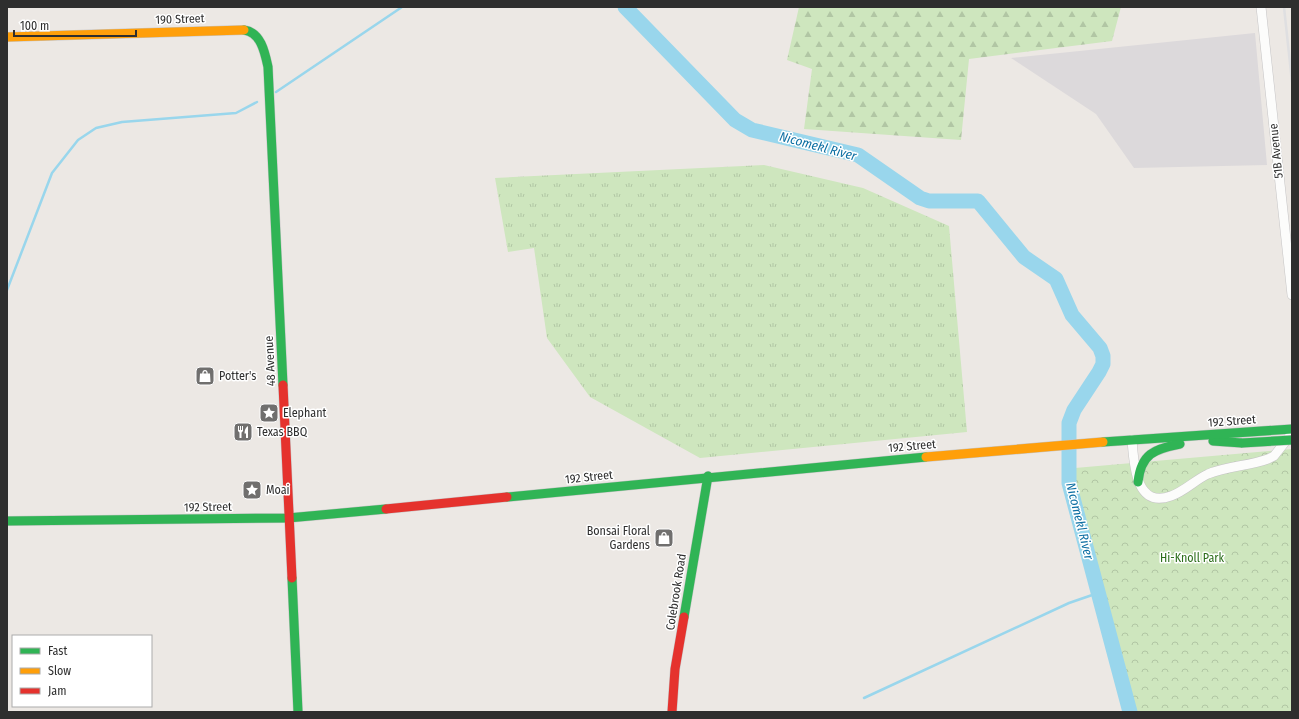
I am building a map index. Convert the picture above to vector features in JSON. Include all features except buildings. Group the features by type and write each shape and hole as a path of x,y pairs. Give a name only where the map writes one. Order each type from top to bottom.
{"main road":[{"name":"190 Street","path":"7,37 229,29 246,30 257,36"},
{"name":"48 Avenue","path":"257,36 264,49 268,68 298,712"},
{"name":"192 Street","path":"7,521 288,518 708,476 1054,445 1292,430"},
{"name":"192 Street","path":"1173,438 1242,443 1292,440"},
{"path":"1138,482 1140,465 1148,455 1163,448 1182,444 1215,441"},
{"name":"Colebrook Road","path":"672,712 675,668 708,476"}],"street":[{"name":"51B Avenue","path":"1261,7 1292,295"},
{"path":"1132,440 1140,487 1149,495 1162,498 1172,496 1209,474 1260,462 1274,456 1292,433"}],"shaded area":[{"path":"1255,33 1267,165 1134,168 1096,114 1011,58"}],"green space":[{"path":"799,7 1121,7 1112,41 969,59 961,140 804,129 812,69 787,60"},
{"path":"764,165 863,188 949,226 967,432 700,458 590,397 547,338 534,248 508,252 495,178"},
{"name":"Hi-Knoll Park","path":"1292,449 1292,712 1130,712 1120,684 1102,605 1074,509 1073,490 1075,468"}],"waterway":[{"path":"276,92 402,7"},
{"name":"Nicomekl River","path":"625,7 735,120 752,130 858,155 920,198 929,201 978,201 1024,257 1056,279 1072,315 1100,348 1103,356 1103,364 1099,372 1074,410 1069,423 1069,483 1130,712"},
{"path":"7,290 52,173 78,140 96,128 122,122 236,113 257,102"},
{"path":"864,698 1069,603 1098,593"}],"railway":[{"path":"1284,7 1292,82"}],"traffic: fast":[{"path":"244,30 250,32 258,39 264,50 268,67 283,385"},
{"path":"1103,442 1292,429"},
{"path":"1242,443 1292,440"},
{"path":"1213,441 1242,443"},
{"path":"1138,482 1142,465 1150,454 1163,448 1180,444"},
{"path":"507,497 926,457"},
{"path":"684,617 708,476"},
{"path":"7,521 288,518 386,509"},
{"path":"292,578 298,712"}],"traffic: slow":[{"path":"7,37 244,30"},
{"path":"926,457 1103,442"}],"traffic: jam":[{"path":"283,385 292,578"},
{"path":"386,509 507,497"},
{"path":"672,712 675,669 684,617"}],"place":[{"name":"Potter's","path":"205,376"},
{"name":"Elephant","path":"269,413"},
{"name":"Texas BBQ","path":"243,432"},
{"name":"Moai","path":"252,490"},
{"name":"Bonsai Floral Gardens","path":"664,538"}]}
